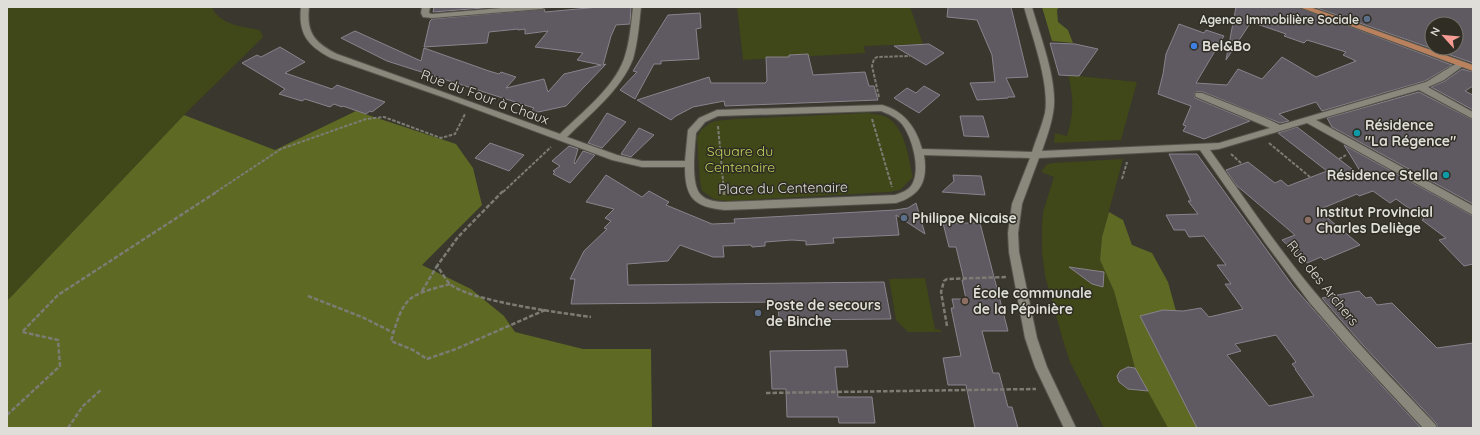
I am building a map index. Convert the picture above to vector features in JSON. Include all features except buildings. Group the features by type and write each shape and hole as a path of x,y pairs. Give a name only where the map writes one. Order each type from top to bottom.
{"main road":[{"path":"1303,7 1473,68"}],"street":[{"name":"Rue du Four à Chaux","path":"305,7 304,22 307,33 314,43 326,53 343,60 469,104 615,158 642,164 690,164"},
{"path":"426,7 426,15 432,16 542,7"},
{"path":"561,138 610,87 625,68 634,40 637,7"},
{"path":"1028,7 1047,76 1050,94 1049,113 1036,154 1017,204 1013,240 1018,277 1031,338 1041,367 1070,428"},
{"path":"919,152 1036,154 1222,146 1421,87 1441,78 1460,64"},
{"path":"1421,87 1473,116"},
{"path":"1198,95 1260,118 1280,129"},
{"name":"Place du Centenaire","path":"882,108 892,111 905,122 912,133 919,152 920,178 917,186 908,195 896,199 725,206 704,202 694,195 690,186 691,132 702,120 717,113 882,108"},
{"path":"1309,120 1473,211"},
{"name":"Rue des Archers","path":"1203,147 1302,284 1364,357 1431,428"}],"path":[{"path":"882,108 872,66 874,60 877,57 910,56"},
{"path":"7,415 60,366 58,340 22,332 58,295 204,201 281,149 366,118 384,117 441,138 455,134 469,104"},
{"path":"868,108 896,199"},
{"path":"717,113 725,206"},
{"path":"1259,135 1310,177"},
{"path":"422,291 437,266 458,237 507,188 561,138"},
{"path":"1122,179 1127,161"},
{"path":"437,266 450,284 472,295 545,310 591,317"},
{"path":"947,326 941,292 944,281 947,279 959,278 1018,277"},
{"path":"450,284 422,291 405,303 401,309 391,341 413,350 427,359 456,349 545,310"},
{"path":"308,296 362,317 394,333"},
{"path":"68,428 75,415 102,389"},
{"path":"766,393 1027,389"}],"green space":[{"path":"7,7 212,7 220,18 233,24 260,30 263,37 184,115 7,301"},
{"path":"737,7 910,7 923,44 864,46 865,53 743,60"},
{"path":"1042,7 1059,7 1057,10 1058,22 1068,30 1073,43 1052,41"},
{"path":"1068,75 1137,82 1121,140 1054,143 1055,133 1067,136 1071,120 1072,99"},
{"path":"356,111 456,144 473,168 482,205 422,265 471,289 504,316 515,332 583,349 651,349 652,428 7,428 7,301 184,115 275,150"},
{"name":"Square du Centenaire","path":"867,113 888,118 899,129 903,136 913,177 900,190 890,192 727,201 714,199 702,191 697,137 701,130 710,123 715,121 736,119"},
{"path":"1123,159 1102,237 1100,260 1114,291 1135,368 1124,369 1120,371 1117,376 1122,385 1129,389 1147,389 1168,428 1104,428 1070,362 1045,276 1042,252 1043,212 1054,177 1041,172 1046,165 1052,163"},
{"path":"1109,212 1123,220 1132,245 1152,253 1168,282 1176,311 1197,428 1168,428 1135,368 1114,291 1100,260 1102,237"},
{"path":"925,278 935,329 941,330 941,332 908,332 896,320 889,279"}],"place":[{"name":"Agence Immobilière Sociale","path":"1367,19"},
{"name":"Bel&Bo","path":"1194,46"},
{"name":"Résidence \"La Régence\"","path":"1357,133"},
{"name":"Résidence Stella","path":"1446,175"},
{"name":"Philippe Nicaise","path":"904,218"},
{"name":"Institut Provincial Charles Deliège","path":"1308,220"},
{"name":"École communale de la Pépinière","path":"965,301"},
{"name":"Poste de secours de Binche","path":"758,313"}]}
